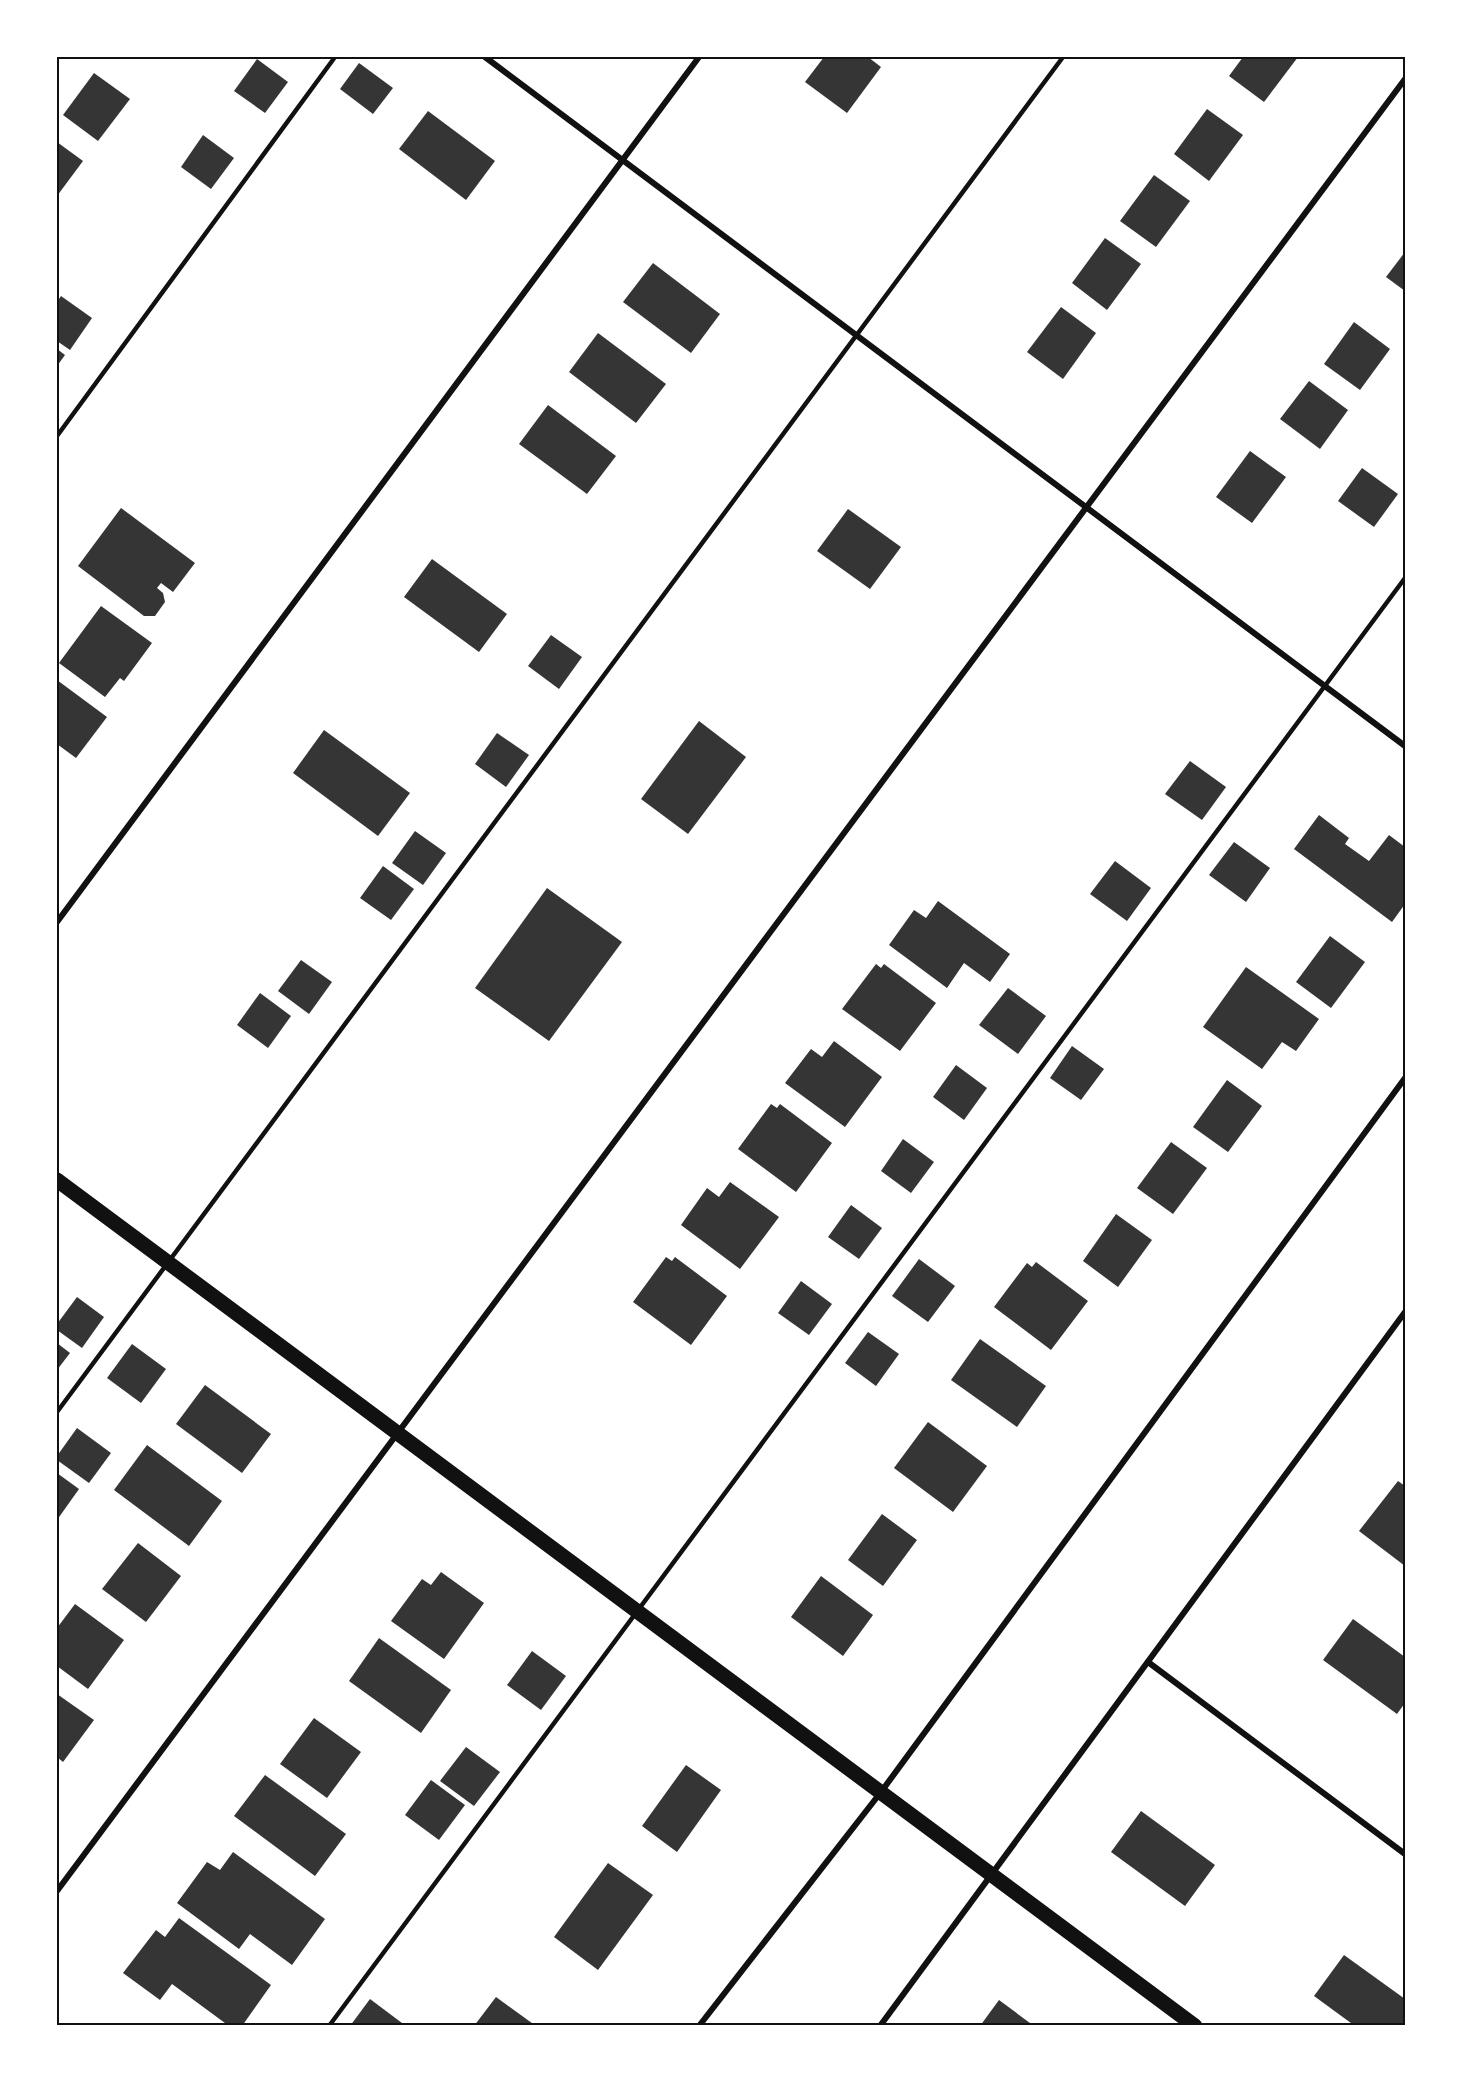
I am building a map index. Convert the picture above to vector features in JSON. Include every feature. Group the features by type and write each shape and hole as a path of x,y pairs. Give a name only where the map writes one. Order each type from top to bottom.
{"main road":[{"path":"57,1180 1195,2026"}],"street":[{"path":"485,57 1405,746"},
{"path":"57,922 699,57"},
{"path":"57,1891 1405,79"},
{"path":"699,2026 880,1792 1405,1078"},
{"path":"880,2026 1405,1312"},
{"path":"1148,1662 1405,1854"}],"lane":[{"path":"57,436 335,57"},
{"path":"57,1412 1063,57"},
{"path":"329,2026 1405,578"}],"building":[{"path":"824,57 868,57 881,67 847,113 805,82"},
{"path":"1243,57 1298,57 1264,102 1229,76"},
{"path":"257,59 288,82 265,113 234,91"},
{"path":"359,63 393,88 373,114 340,89"},
{"path":"94,73 130,99 98,141 63,115"},
{"path":"1207,109 1243,135 1209,181 1174,154"},
{"path":"428,111 495,161 466,200 399,149"},
{"path":"203,135 234,158 211,189 181,167"},
{"path":"57,142 83,161 57,196"},
{"path":"1154,175 1190,201 1156,247 1120,221"},
{"path":"1105,238 1141,264 1107,310 1072,283"},
{"path":"1405,252 1405,291 1386,277"},
{"path":"653,263 720,314 691,353 623,302"},
{"path":"61,296 92,318 70,350 57,341 57,302"},
{"path":"1061,307 1096,333 1063,379 1027,352"},
{"path":"1354,322 1390,349 1360,390 1324,364"},
{"path":"598,333 666,384 636,423 569,372"},
{"path":"57,349 65,355 57,366"},
{"path":"1309,381 1348,410 1320,449 1280,419"},
{"path":"548,405 616,456 587,494 519,444"},
{"path":"1250,451 1286,477 1252,523 1216,497"},
{"path":"1362,468 1398,494 1374,527 1338,501"},
{"path":"121,508 195,563 173,592 161,583 157,588 163,593 165,602 155,616 144,616 78,566"},
{"path":"848,509 901,547 870,589 817,551"},
{"path":"432,559 507,614 479,652 404,597"},
{"path":"101,606 152,643 124,681 120,678 105,697 59,663"},
{"path":"551,635 582,657 559,689 528,666"},
{"path":"57,680 107,717 76,758 57,744"},
{"path":"699,721 746,757 688,834 641,799"},
{"path":"324,730 410,793 378,836 293,773"},
{"path":"497,733 529,755 506,787 475,764"},
{"path":"1190,761 1226,787 1202,820 1165,794"},
{"path":"1319,815 1349,838 1345,844 1369,861 1389,835 1405,847 1405,904 1392,922 1294,849"},
{"path":"415,831 446,853 423,885 392,863"},
{"path":"1234,842 1270,868 1246,902 1209,875"},
{"path":"1115,861 1151,888 1127,921 1090,894"},
{"path":"383,866 414,889 391,920 360,898"},
{"path":"547,888 622,942 549,1041 475,988"},
{"path":"938,901 1010,954 990,982 964,963 947,988 889,945 914,910 926,918"},
{"path":"1330,936 1365,962 1331,1008 1296,982"},
{"path":"301,960 332,982 309,1014 278,991"},
{"path":"876,964 881,968 884,964 936,1003 900,1051 842,1009"},
{"path":"1246,967 1319,1019 1296,1051 1282,1042 1262,1069 1203,1027"},
{"path":"1008,988 1046,1016 1018,1054 979,1025"},
{"path":"260,993 291,1016 268,1048 237,1025"},
{"path":"834,1041 882,1077 845,1127 785,1083 811,1049 822,1057"},
{"path":"1072,1046 1104,1069 1081,1100 1050,1078"},
{"path":"956,1065 987,1088 964,1120 933,1097"},
{"path":"1227,1080 1262,1106 1228,1152 1193,1127"},
{"path":"771,1104 777,1108 780,1104 832,1143 796,1192 738,1149"},
{"path":"903,1139 934,1162 911,1193 881,1171"},
{"path":"1171,1142 1207,1168 1173,1214 1137,1188"},
{"path":"730,1182 779,1217 740,1269 681,1225 707,1188 719,1197"},
{"path":"851,1205 882,1228 859,1259 828,1237"},
{"path":"1116,1214 1152,1240 1118,1287 1083,1261"},
{"path":"666,1257 672,1261 675,1257 727,1296 691,1345 633,1302"},
{"path":"919,1259 955,1286 928,1322 892,1296"},
{"path":"1036,1262 1088,1301 1051,1350 994,1307 1027,1263 1032,1267"},
{"path":"801,1281 832,1304 809,1335 778,1313"},
{"path":"77,1297 104,1317 82,1348 57,1330 57,1324"},
{"path":"868,1332 899,1354 876,1386 845,1363"},
{"path":"980,1339 1046,1386 1017,1427 951,1380"},
{"path":"57,1343 70,1353 57,1370"},
{"path":"132,1344 166,1369 141,1403 107,1378"},
{"path":"205,1385 271,1434 242,1473 176,1424"},
{"path":"928,1422 987,1466 953,1512 894,1468"},
{"path":"77,1428 111,1453 89,1483 57,1460 57,1456"},
{"path":"147,1445 222,1501 189,1546 114,1490"},
{"path":"57,1473 79,1489 57,1520"},
{"path":"1398,1481 1405,1486 1405,1566 1359,1531"},
{"path":"882,1514 917,1540 883,1586 848,1560"},
{"path":"138,1543 181,1576 146,1622 102,1589"},
{"path":"441,1572 484,1603 444,1659 391,1621 422,1579 431,1585"},
{"path":"821,1576 873,1615 843,1656 791,1617"},
{"path":"75,1604 124,1640 88,1689 57,1666 57,1628"},
{"path":"1353,1619 1405,1657 1405,1703 1397,1714 1323,1660"},
{"path":"379,1638 451,1690 421,1733 349,1681"},
{"path":"532,1651 566,1676 541,1710 507,1685"},
{"path":"57,1694 94,1720 63,1762 57,1757"},
{"path":"314,1718 361,1752 327,1798 280,1764"},
{"path":"466,1747 500,1772 474,1806 440,1781"},
{"path":"686,1765 721,1790 677,1852 642,1826"},
{"path":"265,1775 346,1834 315,1876 234,1816"},
{"path":"431,1780 465,1805 439,1840 405,1815"},
{"path":"1141,1811 1215,1865 1185,1906 1111,1852"},
{"path":"233,1852 325,1919 292,1965 250,1934 239,1949 177,1903 207,1862 220,1870"},
{"path":"608,1863 653,1895 598,1970 554,1937"},
{"path":"179,1918 271,1985 242,2026 229,2026 172,1984 160,2000 123,1973 156,1930 165,1937"},
{"path":"1344,1955 1405,1999 1405,2026 1355,2026 1314,1996"},
{"path":"496,1997 536,2026 474,2026"},
{"path":"370,1999 406,2026 350,2026"},
{"path":"999,2000 1034,2026 980,2026"}]}
